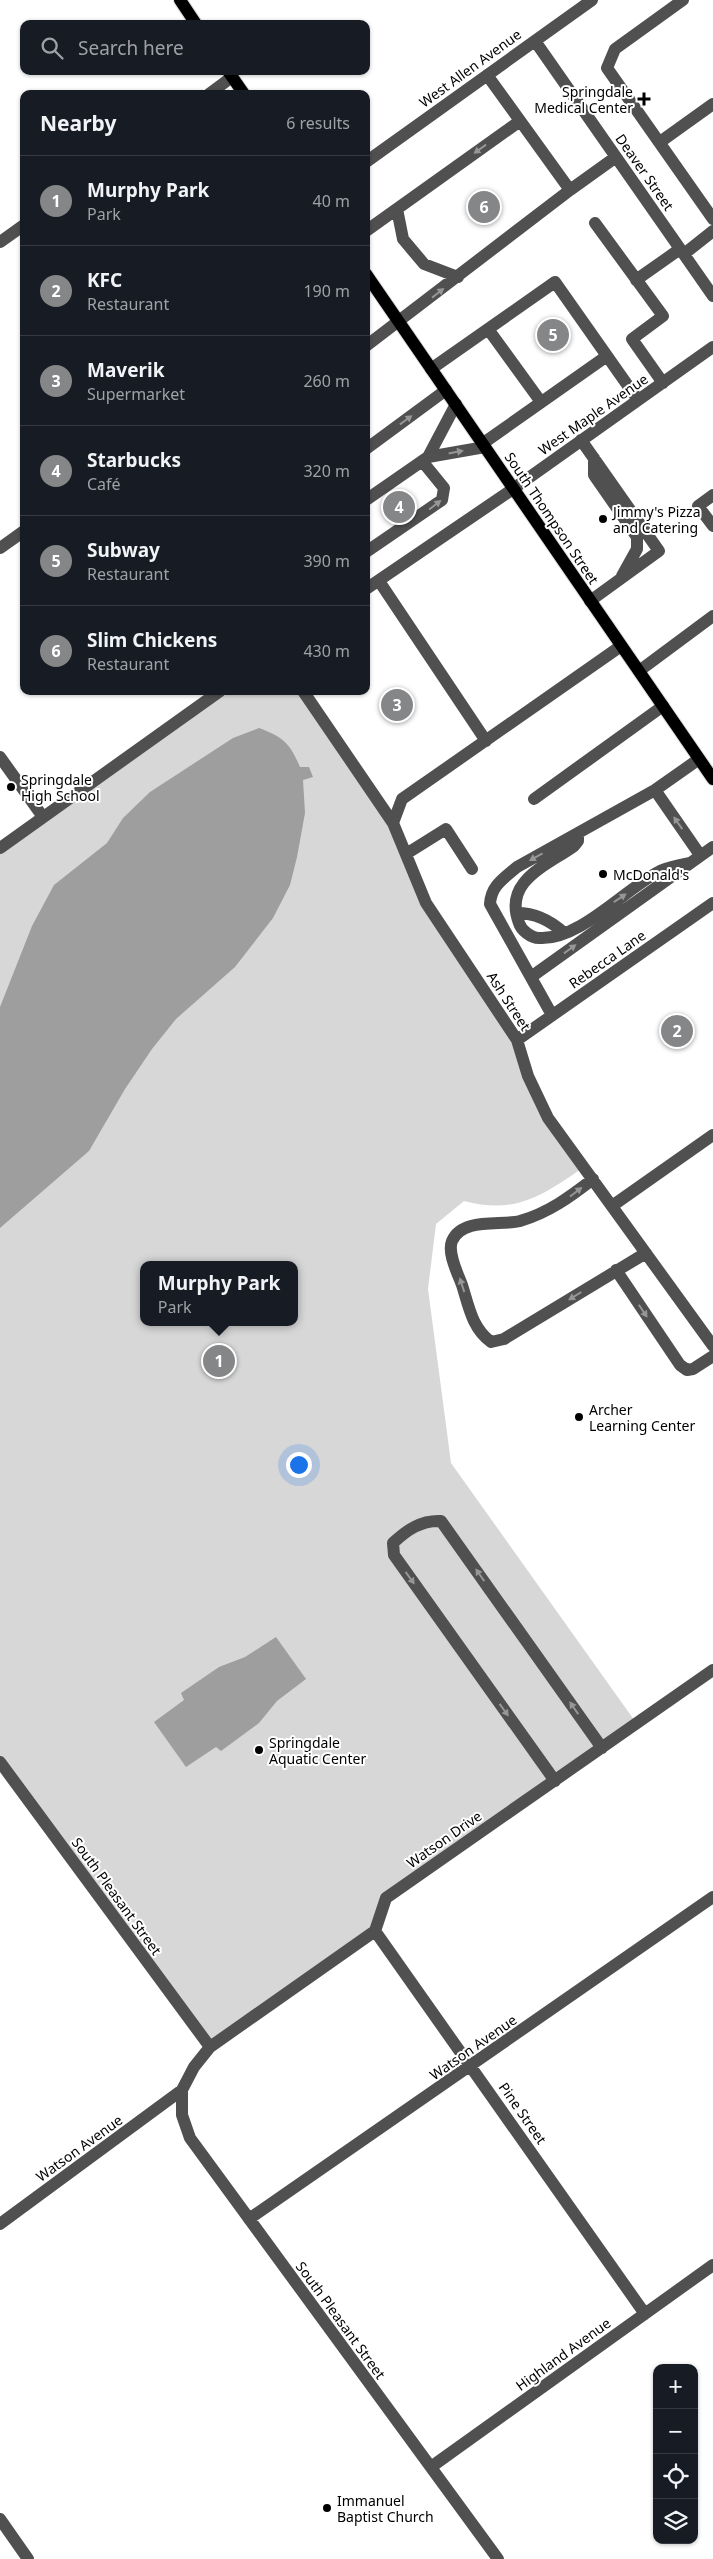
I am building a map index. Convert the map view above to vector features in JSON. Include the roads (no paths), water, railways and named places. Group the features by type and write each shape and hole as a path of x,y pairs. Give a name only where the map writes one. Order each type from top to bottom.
{"main road":[{"path":"180,0 193,20"},
{"path":"231,75 241,90"},
{"name":"South Thompson Street","path":"370,284 400,322 713,779"}],"street":[{"name":"West Allen Avenue","path":"370,159 592,0"},
{"path":"683,0 615,49 607,68 713,218"},
{"name":"Deaver Street","path":"535,41 713,296"},
{"path":"214,90 229,75"},
{"path":"487,75 570,190"},
{"path":"660,142 713,104"},
{"path":"370,228 520,121"},
{"path":"370,343 616,157"},
{"path":"397,209 403,238 424,264 458,277"},
{"path":"596,223 663,316 632,339 663,383"},
{"path":"0,242 20,228"},
{"path":"636,280 713,231"},
{"path":"432,369 555,282 638,400"},
{"path":"488,329 541,402"},
{"name":"West Maple Avenue","path":"370,587 514,489 713,347"},
{"path":"370,497 425,459 483,445 607,356"},
{"path":"370,445 446,390"},
{"path":"425,459 456,404"},
{"path":"581,440 659,551 590,601"},
{"path":"594,458 594,475 637,538 637,549 619,580"},
{"path":"370,549 442,500 444,488 425,459"},
{"path":"713,495 698,506 713,526"},
{"path":"0,548 20,534"},
{"path":"379,581 486,741"},
{"path":"639,671 713,616"},
{"path":"393,823 402,800 621,646"},
{"path":"0,848 214,695"},
{"name":"Ash Street","path":"306,695 393,823 426,902 517,1040 528,1076 548,1118 713,1346"},
{"path":"534,799 663,706"},
{"path":"0,757 43,817"},
{"path":"552,1015 490,904 491,893 497,884 517,867 655,790 699,759"},
{"path":"655,790 700,855"},
{"path":"406,854 446,829 472,869"},
{"path":"578,833 578,841 574,846 522,882 516,891 516,913 519,924 526,932 537,938 551,938 564,933 581,924 661,871 690,863"},
{"path":"531,977 713,846"},
{"name":"Rebecca Lane","path":"517,1040 713,903"},
{"path":"516,913 530,913 553,923 564,933"},
{"path":"612,1206 713,1135"},
{"path":"593,1179 558,1205 519,1221 472,1226 460,1232 452,1241 452,1254 474,1324 491,1342 504,1340 646,1253"},
{"path":"616,1270 680,1366 687,1370 693,1369 713,1356"},
{"path":"555,1780 394,1555 393,1543 405,1532 420,1523 441,1521 602,1748"},
{"name":"Watson Drive","path":"375,1931 386,1898 713,1670"},
{"name":"South Pleasant Street","path":"0,1762 210,2047"},
{"name":"Watson Avenue","path":"249,2219 713,1898"},
{"path":"210,2047 375,1931"},
{"name":"Pine Street","path":"375,1931 645,2314"},
{"name":"Watson Avenue","path":"0,2224 182,2090 194,2067 210,2047"},
{"name":"South Pleasant Street","path":"182,2090 182,2115 190,2138 498,2559"},
{"name":"Highland Avenue","path":"432,2467 713,2265"},
{"path":"0,2519 28,2559"}],"place":[{"name":"Springdale Medical Center","path":"644,99"},
{"name":"Slim Chickens","path":"484,207"},
{"name":"Subway","path":"553,335"},
{"name":"Starbucks","path":"399,507"},
{"name":"Jimmy's Pizza and Catering","path":"603,519"},
{"name":"Maverik","path":"397,705"},
{"name":"Springdale High School","path":"11,787"},
{"name":"McDonald's","path":"603,874"},
{"name":"KFC","path":"677,1031"},
{"name":"Murphy Park","path":"219,1361"},
{"name":"Archer Learning Center","path":"579,1417"},
{"name":"Springdale Aquatic Center","path":"259,1750"},
{"name":"Immanuel Baptist Church","path":"327,2508"}]}
